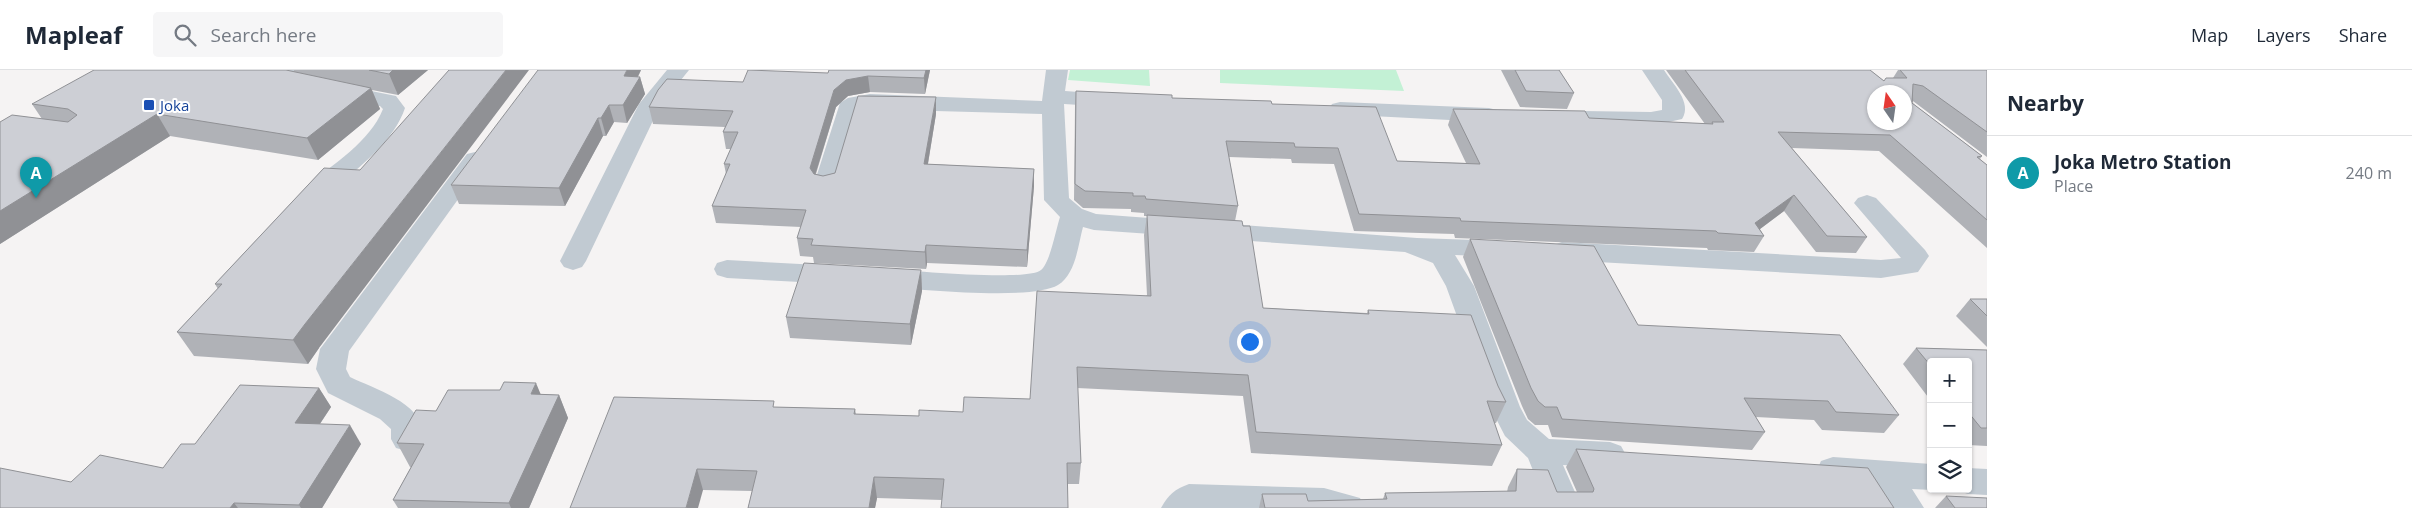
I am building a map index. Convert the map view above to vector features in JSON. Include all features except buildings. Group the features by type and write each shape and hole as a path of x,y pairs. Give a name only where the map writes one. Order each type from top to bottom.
{"street":[{"path":"285,70 281,74 285,80 388,101 394,108 393,118 380,134 316,191"},
{"path":"573,261 650,104 678,70"},
{"path":"1559,117 1627,120 1651,119 1674,114 1673,100 1653,70"},
{"path":"1055,92 1057,200 1073,215 1094,222 1408,244 1881,269 1909,266 1916,256 1867,203"},
{"path":"826,184 848,108 856,103 1055,92 1132,101"},
{"path":"1316,108 1510,115"},
{"path":"408,439 407,424 391,411 339,385 331,368 335,349 487,143"},
{"path":"727,269 997,284 1031,283 1048,279 1058,269 1073,215"},
{"path":"1408,244 1443,257 1460,286 1505,407 1516,428 1541,451 1565,508"},
{"path":"1541,451 1638,457"},
{"path":"1804,468 1927,477"},
{"path":"1883,473 1907,508"},
{"path":"1972,480 1987,482"},
{"path":"1178,508 1188,498 1324,502 1348,508"}],"green space":[{"path":"1070,70 1149,70 1150,86 1068,80"},
{"path":"1220,70 1396,70 1404,91 1220,83"}],"place":[{"name":"Joka","path":"149,105"},
{"name":"Joka Metro Station","path":"36,198"}]}
